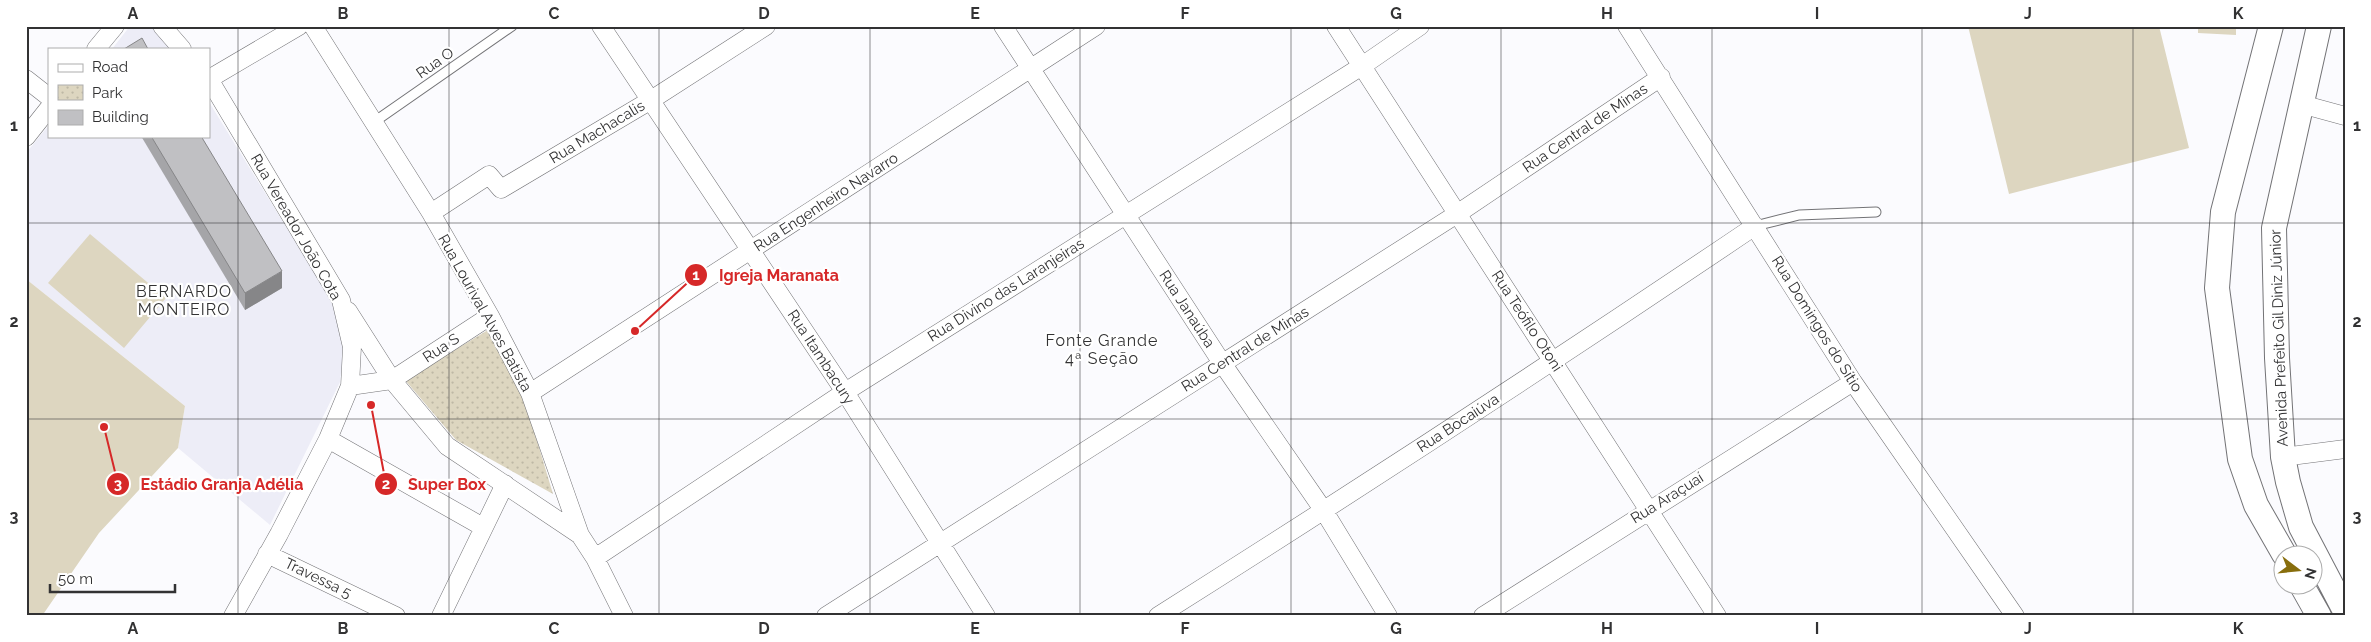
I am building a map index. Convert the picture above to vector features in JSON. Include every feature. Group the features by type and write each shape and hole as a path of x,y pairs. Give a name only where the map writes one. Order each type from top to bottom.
{"street":[{"path":"97,48 114,26"},
{"path":"162,26 181,48"},
{"path":"210,78 299,26"},
{"name":"Rua Lourival Alves Batista","path":"312,26 431,213 490,316 530,394 580,535 595,558 620,613"},
{"name":"Rua Itambacury","path":"601,26 845,392 986,616"},
{"name":"Rua Machacalis","path":"431,213 489,175 501,188 651,100 766,26"},
{"name":"Rua Janaúba","path":"1004,26 1030,70 1222,363 1324,511 1388,616"},
{"name":"Rua Engenheiro Navarro","path":"530,394 1096,26"},
{"name":"Rua Teófilo Otoni","path":"1336,26 1717,616"},
{"name":"Rua Divino das Laranjeiras","path":"595,558 845,392 1362,66 1420,26"},
{"name":"Rua Domingos do Sítio","path":"1627,26 1853,382 2015,616"},
{"path":"2271,26 2223,212 2217,288 2240,459 2256,505 2278,544"},
{"name":"Avenida Prefeito Gil Diniz Júnior","path":"2319,26 2274,228 2276,358 2283,457 2301,527 2345,611"},
{"name":"Rua Central de Minas","path":"826,616 939,542 1457,214 1661,77"},
{"path":"26,79 48,96"},
{"name":"Rua Vereador João Cota","path":"210,81 341,300 352,347 350,386 328,439 234,616"},
{"path":"2301,104 2345,116"},
{"path":"26,137 48,109"},
{"name":"Rua Bocaiúva","path":"1158,616 1553,362 1755,226"},
{"path":"341,300 392,380 447,446 580,535"},
{"name":"Rua S","path":"392,380 490,316"},
{"path":"350,386 392,380"},
{"name":"Rua Araçuaí","path":"1483,616 1853,382"},
{"path":"328,439 483,528"},
{"path":"2283,457 2345,449"},
{"path":"441,616 505,484"},
{"name":"Travessa 5","path":"267,554 396,616"},
{"path":"2307,594 2319,616"}],"lane":[{"name":"Rua O","path":"374,122 512,26"},
{"path":"1755,226 1799,215 1876,212"}],"shaded area":[{"path":"130,26 152,26 169,48 113,48"},
{"path":"210,104 333,303 344,347 340,382 270,525 178,448 185,406 26,279 26,153 48,126 48,138 210,138"}],"green space":[{"path":"1968,26 2159,26 2189,148 2009,194"},
{"path":"2198,26 2236,26 2236,35 2198,33"},
{"path":"90,234 166,298 124,348 48,283"},
{"path":"26,279 185,406 178,448 99,533 42,616 26,616"},
{"path":"488,330 523,394 553,494 456,440 405,380"}],"building":[{"path":"142,38 147,48 126,48"},
{"path":"152,138 202,138 282,271 245,293"}],"place":[{"name":"Igreja Maranata","path":"635,331"},
{"name":"Super Box","path":"371,405"},
{"name":"Estádio Granja Adélia","path":"104,427"}],"district":[{"name":"BERNARDO MONTEIRO","path":"184,300"},
{"name":"Fonte Grande 4ª Seção","path":"1102,349"}]}
